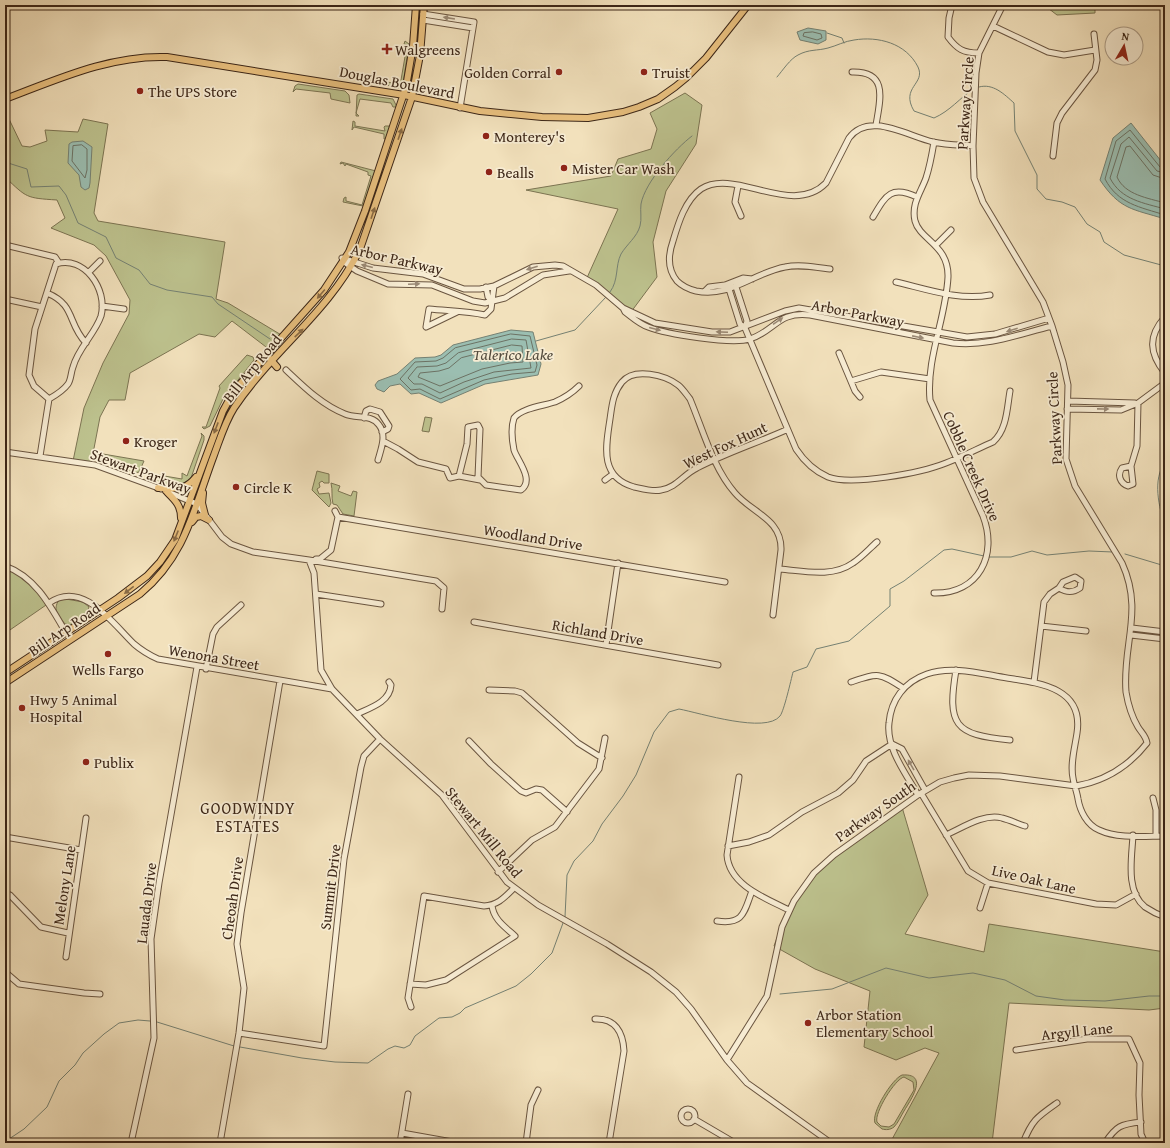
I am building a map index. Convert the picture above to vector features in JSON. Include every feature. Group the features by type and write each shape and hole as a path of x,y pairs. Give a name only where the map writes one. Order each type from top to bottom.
{"main road":[{"name":"Bill Arp Road","path":"5,674 100,610 147,576 160,562 175,540 223,411 234,391 324,290 345,260 365,212 404,95 412,52 416,5"},
{"name":"Bill Arp Road","path":"5,684 108,616 154,582 175,556 197,504 224,428 234,409 272,361 304,328 352,265 366,235 412,97 420,55 424,5"},
{"name":"Douglas Boulevard","path":"5,100 96,65 112,61 149,56 167,57 404,95 460,108 508,114 579,118 607,116 639,107 658,99 686,78 706,58 748,5"},
{"path":"277,367 272,361 270,354 279,340"},
{"path":"158,488 181,488 189,486 199,473"},
{"path":"183,540 196,517 207,517 202,503 203,485"},
{"path":"166,491 177,501 181,508 181,524"}],"street":[{"path":"952,5 949,18 948,37 960,50 966,53 979,53"},
{"name":"Parkway Circle","path":"1003,5 979,53 976,73 973,146 974,178 994,220 1043,302 1052,326 1068,385 1068,408 1065,440 1066,459 1070,474 1075,486 1128,576 1133,609 1126,672 1126,693 1133,716 1146,739"},
{"path":"423,17 474,25 460,108"},
{"path":"993,26 1048,52 1064,55 1095,50"},
{"path":"1053,156 1057,123 1062,113 1095,70 1097,60 1094,34"},
{"path":"852,72 864,72 873,76 881,90 876,125"},
{"path":"830,269 801,266 785,267 752,279 736,287 716,293 704,292 682,285 672,273 669,261 672,243 683,213 700,189 718,184 738,186 781,195 802,195 815,192 821,188 831,176 846,142 854,131 869,125 876,125 934,142 973,146"},
{"path":"873,217 887,196 893,191 903,192 916,197 926,178 934,142"},
{"path":"738,186 735,202 741,216"},
{"name":"Cobble Creek Drive","path":"916,197 914,215 917,226 936,245 946,266 948,275 937,331 930,379 929,388 932,406 987,528 989,547 984,565 969,582 957,590 934,594"},
{"path":"936,245 951,230"},
{"path":"5,245 48,254 55,257 59,263"},
{"name":"Arbor Parkway","path":"345,260 369,278 388,284 432,285 473,300 492,302 505,298 544,275 569,271"},
{"path":"40,456 49,399 63,390 69,382 73,365 101,316 102,302 97,285 89,272 76,264 65,261 56,264 35,329 30,376 34,386 49,399"},
{"path":"89,272 100,261"},
{"name":"Arbor Parkway","path":"352,265 423,274 464,289 494,286 533,267 555,265 563,266 569,271 596,285 623,308 649,321 670,326 723,332 745,328 785,311 799,308 967,337 1005,332 1049,318"},
{"path":"704,292 709,287 725,285 743,278 752,279"},
{"path":"896,282 945,293 972,297 990,295"},
{"path":"492,302 494,286"},
{"path":"486,287 488,298 492,302"},
{"path":"736,287 747,321 745,328"},
{"path":"730,289 740,324 745,328 750,339 786,430 802,460 827,476 844,480 915,472 935,467 993,442 1000,436 1003,430 1010,391"},
{"path":"1165,290 1165,296"},
{"path":"47,292 60,298 69,310 79,335 86,343"},
{"path":"5,299 42,307"},
{"name":"Arbor Parkway","path":"457,312 426,327 429,309 472,312 486,315 491,309 492,302"},
{"path":"102,306 124,309"},
{"name":"Arbor Parkway","path":"623,308 624,312 635,320 653,329 715,339 743,341 750,339 788,316 803,314 969,345 987,343 1052,326"},
{"path":"1165,317 1158,324 1154,334 1153,348 1156,360 1165,373"},
{"path":"839,353 855,391 860,397"},
{"path":"286,370 316,397 338,411 351,416 376,421 382,432 383,442 378,460"},
{"path":"851,381 881,372 930,379"},
{"path":"605,480 614,474 606,458 606,447 614,397 623,380 636,375 646,374 668,379 684,390 690,399 715,460 735,493 771,521 776,528 781,543 780,569 773,615"},
{"path":"1068,408 1121,410 1138,403 1165,383"},
{"path":"459,476 467,444 467,429 470,425 478,425 480,428 477,474 480,480 486,485 519,490 524,488 525,470 517,458 513,445 514,418 524,412 564,397 579,386"},
{"path":"1068,401 1138,403"},
{"path":"1131,466 1137,446 1138,403"},
{"path":"364,418 366,411 370,409 380,412 389,426 388,429 382,432"},
{"name":"West Fox Hunt","path":"614,474 630,486 653,490 668,488 695,468 786,430"},
{"path":"383,442 398,449 411,459 446,469 450,478 459,476 480,480"},
{"name":"Stewart Parkway","path":"5,452 95,465 197,504"},
{"path":"197,504 222,537 241,548 436,581 444,588 442,609"},
{"path":"309,560 320,559 331,550 338,517 335,511"},
{"name":"Woodland Drive","path":"338,517 725,582"},
{"path":"780,569 821,572 836,571 852,564 877,542"},
{"name":"Stewart Mill Road","path":"309,560 314,573 316,594 318,656 321,670 332,689 380,739 442,795 498,872 514,888 538,905 607,944 651,972 676,992 691,1009 727,1060 753,1088 799,1118 831,1143"},
{"path":"606,645 618,563"},
{"path":"5,566 31,582 49,603 66,633"},
{"path":"1034,682 1044,602 1050,594 1060,588"},
{"path":"316,594 381,604"},
{"name":"Wenona Street","path":"49,603 58,597 68,596 91,602 108,616 135,644 150,656 158,659 197,667 332,689"},
{"path":"206,668 213,634 217,627 241,605"},
{"name":"Richland Drive","path":"474,622 718,665"},
{"path":"1041,626 1086,631"},
{"path":"1132,628 1165,632"},
{"path":"1131,635 1165,639"},
{"name":"Lauada Drive","path":"131,1143 154,1038 151,939 159,883 197,667"},
{"path":"956,670 952,711 958,726 965,731 975,734 1010,740"},
{"path":"921,793 893,751 888,727 893,704 903,688 917,677 929,673 956,670 1034,682 1051,686 1060,691 1068,698 1074,708 1078,721 1073,779 1076,786 1080,810 1098,830 1114,835 1165,836"},
{"path":"851,682 875,674 885,677 903,688"},
{"name":"Cheoah Drive","path":"220,1143 239,1033 244,988 237,944 280,681"},
{"path":"357,714 376,705 387,697 391,691 389,682"},
{"path":"489,690 515,691 522,693 578,743 602,758"},
{"path":"498,872 532,840 556,827 596,774 602,758 605,738"},
{"name":"Summit Drive","path":"239,1033 324,1046 344,859 364,756 380,739"},
{"name":"Parkway South","path":"727,1060 767,996 782,926 789,910 800,891 814,873 834,855 921,793 940,782 969,775 1000,776 1076,786 1086,784 1112,774 1135,757 1146,744 1146,739"},
{"path":"469,741 491,764 521,791 526,793 536,788 542,790 567,812"},
{"path":"892,744 902,749 921,793"},
{"path":"728,846 749,842 769,835 802,812 838,793 853,780 866,761 892,744"},
{"path":"739,777 728,846 728,866 735,877 752,891 789,910"},
{"name":"Live Oak Lane","path":"921,793 968,871 988,883 1096,904 1116,906 1136,894"},
{"path":"1153,798 1156,810 1156,836"},
{"path":"946,835 982,819 993,817 1001,817 1025,826"},
{"name":"Melony Lane","path":"66,957 68,933 86,818"},
{"path":"1133,835 1132,879 1136,894 1145,907 1165,917"},
{"path":"5,837 81,850"},
{"path":"980,908 988,883"},
{"path":"411,1007 408,998 424,896 492,906 501,902 514,888"},
{"path":"717,921 730,923 742,916 752,891"},
{"path":"5,893 10,895 41,927 68,933"},
{"path":"410,984 426,985 446,980 515,936 493,913 492,906"},
{"path":"5,972 18,984 84,994 100,994"},
{"path":"595,1018 604,1018 613,1024 619,1030 624,1040 624,1050 609,1143"},
{"name":"Argyll Lane","path":"1016,1050 1087,1039 1129,1039 1140,1063 1140,1122 1141,1134 1145,1143"},
{"path":"526,1143 531,1105 538,1090"},
{"path":"400,1143 408,1094"},
{"path":"1024,1143 1029,1128 1036,1118 1057,1103"},
{"path":"694,1119 735,1143"},
{"path":"1105,1143 1113,1131 1123,1124 1140,1122"},
{"path":"402,1133 458,1143"}],"green space":[{"path":"1044,5 1095,5 1095,13 1057,15"},
{"path":"405,41 409,44 403,84 400,88 370,81 371,76 371,80 394,83 396,79 401,80 407,45 404,44"},
{"path":"298,84 345,91 349,95 350,103 331,99 330,93 296,89 293,92 295,86"},
{"path":"685,93 702,105 696,144 666,191 653,242 657,277 628,316 586,280 618,209 526,190 611,176 618,159 651,149 657,129 650,113"},
{"path":"359,94 393,99 397,107 393,107 391,103 360,99 356,112 357,95"},
{"path":"5,118 9,119 22,146 30,147 47,141 45,130 78,132 83,119 108,124 94,213 98,221 225,242 216,299 228,303 283,336 270,350 232,321 215,337 199,334 130,373 125,400 109,400 100,417 91,464 73,461 84,408 103,363 129,314 130,300 106,256 94,245 51,228 65,218 57,200 39,199 28,196 5,177"},
{"path":"353,121 355,122 355,126 385,131 384,127 389,126 390,129 386,139 384,139 384,134 354,127 352,130"},
{"path":"341,162 376,171 363,206 343,202 344,198 346,197 346,201 362,205 371,176 368,175 368,172 346,164 345,166 343,163 340,164"},
{"path":"247,355 253,357 254,360 223,399 210,426 204,429 202,427 206,427 220,388 219,386"},
{"path":"425,417 432,418 429,432 422,431"},
{"path":"201,433 204,436 204,440 190,481 180,486 175,486 147,477 145,470 147,473 182,479 182,473 187,476 202,436"},
{"path":"103,454 144,461 139,472 135,473 101,461 100,456"},
{"path":"317,471 329,474 329,483 324,483 322,481 319,483 320,487 317,489 319,494 329,493 331,503 329,507 312,490"},
{"path":"331,483 340,486 338,491 351,496 353,491 357,492 354,516 343,514 337,505 333,504"},
{"path":"5,566 26,578 49,603 7,632 5,629"},
{"path":"66,599 83,602 89,607 86,615 70,625 65,624 56,610 59,600"},
{"path":"902,807 928,895 905,934 984,952 989,924 1165,952 1165,1008 1149,1010 1009,1003 992,1143 890,1143 939,1053 925,1048 896,1060 864,1047 870,991 815,969 774,946 786,913 807,881 833,853 861,836"},
{"path":"902,1075 915,1078 917,1083 916,1088 895,1125 890,1129 882,1129 875,1123 876,1112 888,1089","holes":["904,1077 913,1082 914,1090 894,1124 889,1127 881,1126 877,1122 877,1118 882,1104 891,1090 900,1079"]}],"water":[{"path":"808,28 826,31 826,40 818,44 800,40 797,32"},
{"path":"1131,123 1165,166 1165,219 1136,210 1121,203 1107,190 1100,180 1113,138"},
{"path":"83,141 92,147 90,183 89,188 85,190 81,187 79,175 68,163 69,144 72,142"},
{"name":"Talerico Lake","path":"511,330 533,332 541,364 538,375 485,384 441,403 419,393 411,394 400,384 390,386 384,392 377,389 375,385 378,381 397,374 415,358 435,357 441,355 453,345"}],"waterway":[{"path":"827,33 842,38 844,43"},
{"path":"777,77 792,59 802,53 828,48 851,41 872,39 882,40 899,47 913,59 918,67 920,73 919,78 911,91 910,96 910,103 914,111 934,118 950,108 973,89"},
{"path":"979,87 984,86 994,88 1014,103 1015,131 1037,175 1037,189 1046,199 1062,202 1075,207 1087,224 1100,232 1104,242 1124,255 1165,266"},
{"path":"610,292 615,283 621,254 639,230 641,221 641,204 648,186 669,157 692,136"},
{"path":"5,162 27,169 31,187 59,186 66,195 78,223 106,237 116,258 139,270 150,284 167,290 212,297 218,304 270,339"},
{"path":"536,341 575,330 606,297"},
{"path":"1165,462 1161,469 1158,485 1159,502 1165,526"},
{"path":"1165,542 1163,558 1165,565"},
{"path":"565,917 567,875 574,861 593,841 602,824 623,796 636,775 654,732 669,712 679,709 716,718 747,723 773,721 782,713 793,672 807,667 816,649 849,641 890,606 890,589 904,581 944,550 952,549 984,556"},
{"path":"989,557 1011,557 1032,551 1047,555 1089,551 1113,552"},
{"path":"1125,554 1165,566"},
{"path":"240,1047 302,1058 335,1062 368,1063 388,1049 395,1046 404,1048 410,1045 415,1036 439,1018 452,1017 460,1013 465,1008 516,986 531,974 552,953 563,923"},
{"path":"780,994 832,989 886,968 929,978 973,973 1005,980 1036,996 1065,1000 1105,1001 1149,996 1165,996"},
{"path":"6,1143 9,1139 24,1129 47,1107 59,1081 75,1065 83,1053 104,1034 119,1023 138,1020 150,1021"},
{"path":"157,1022 234,1046"}],"place":[{"name":"Walgreens","path":"387,49"},
{"name":"Golden Corral","path":"559,72"},
{"name":"Truist","path":"644,72"},
{"name":"The UPS Store","path":"140,91"},
{"name":"Monterey's","path":"486,136"},
{"name":"Mister Car Wash","path":"564,168"},
{"name":"Bealls","path":"489,172"},
{"name":"Kroger","path":"126,441"},
{"name":"Circle K","path":"236,487"},
{"name":"Wells Fargo","path":"108,654"},
{"name":"Hwy 5 Animal Hospital","path":"22,708"},
{"name":"Publix","path":"86,762"},
{"name":"Arbor Station Elementary School","path":"808,1023"}],"district":[{"name":"GOODWINDY ESTATES","path":"248,817"}]}
